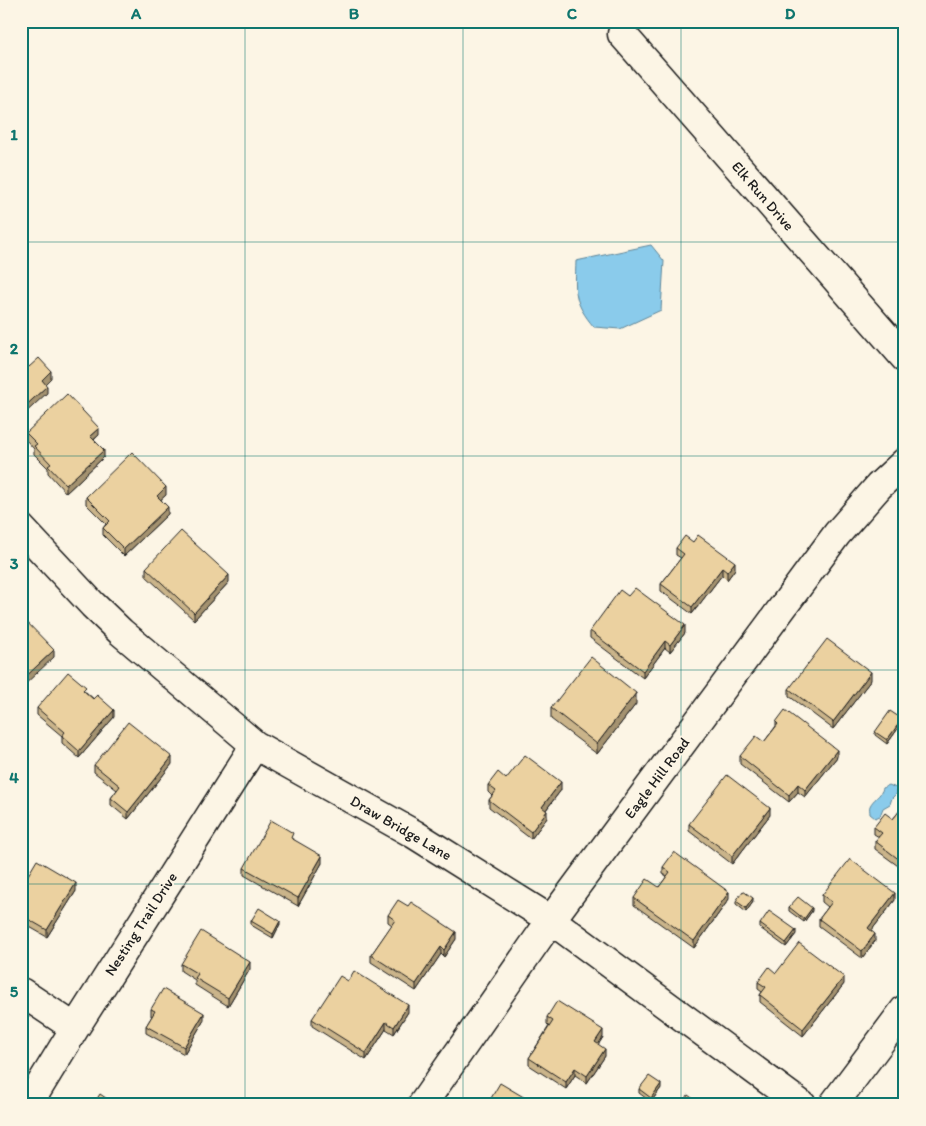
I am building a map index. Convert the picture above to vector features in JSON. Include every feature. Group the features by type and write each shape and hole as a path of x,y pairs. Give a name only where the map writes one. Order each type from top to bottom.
{"street":[{"name":"Elk Run Drive","path":"622,34 905,358"},
{"name":"Eagle Hill Road","path":"422,1105 551,920 837,534 879,486 905,462"},
{"name":"Draw Bridge Lane","path":"21,528 93,606 121,632 255,745 414,834 551,920 802,1105"},
{"name":"Nesting Trail Drive","path":"28,1105 255,745"},
{"path":"21,992 75,1028"},
{"path":"834,1105 905,1009"}],"water":[{"path":"651,245 664,261 661,310 620,329 594,327 582,310 577,296 575,281 576,261"},
{"path":"889,785 896,788 897,793 892,798 890,804 883,808 880,816 875,818 870,814 870,806 883,788"}],"building":[{"path":"39,358 51,371 42,380 47,386 21,410 21,359 29,367"},
{"path":"67,394 99,428 90,436 104,450 66,485 48,466 51,464 34,446 37,444 26,433"},
{"path":"132,452 166,487 157,496 168,507 124,549 103,528 110,521 86,497"},
{"path":"181,531 229,575 194,613 146,568"},
{"path":"698,535 735,562 727,572 722,568 692,607 661,584 684,554 676,548 685,536 693,542"},
{"path":"635,588 685,625 670,645 665,641 643,671 590,631 620,590 628,596"},
{"path":"21,616 54,650 21,681"},
{"path":"827,639 871,672 833,722 789,689"},
{"path":"591,657 636,693 597,744 551,708"},
{"path":"68,672 86,687 83,690 93,699 97,695 114,710 79,751 62,736 65,732 37,708"},
{"path":"785,710 837,750 805,790 798,784 789,795 740,756 756,736 764,742 778,724 776,722"},
{"path":"890,711 902,719 887,740 875,732"},
{"path":"128,722 172,757 128,812 111,798 120,786 94,765"},
{"path":"525,755 561,782 542,807 547,811 531,832 489,800 496,791 488,785 498,772 506,779"},
{"path":"727,775 770,808 732,856 689,824"},
{"path":"905,804 905,864 875,841 882,833 874,827 885,813 893,819"},
{"path":"271,820 293,833 291,838 322,856 298,898 244,868"},
{"path":"674,852 729,892 694,941 634,898 647,879 659,887 670,872 663,867"},
{"path":"850,859 895,893 868,928 875,934 862,951 819,919 832,902 822,895"},
{"path":"37,860 76,883 47,930 21,915 21,887"},
{"path":"743,891 753,898 746,908 736,901"},
{"path":"798,897 812,908 804,919 789,907"},
{"path":"398,900 408,906 411,902 456,932 444,950 441,947 416,984 371,955 395,920 388,915"},
{"path":"259,908 280,921 273,934 251,921"},
{"path":"769,911 796,930 786,943 760,924"},
{"path":"201,931 250,962 228,998 195,978 198,974 181,964"},
{"path":"799,943 844,977 803,1029 760,995 766,987 758,982 769,967 776,973"},
{"path":"354,971 408,1005 394,1027 386,1022 366,1053 312,1019 340,976 348,981"},
{"path":"163,989 204,1013 184,1047 146,1026 155,1011 151,1009"},
{"path":"557,1001 603,1030 595,1042 605,1049 587,1076 575,1068 566,1082 529,1058 553,1021 547,1017"},
{"path":"649,1076 661,1084 651,1098 639,1089"},
{"path":"500,1083 537,1105 487,1105"},
{"path":"100,1094 116,1105 93,1105"},
{"path":"688,1095 702,1105 682,1105"}]}
